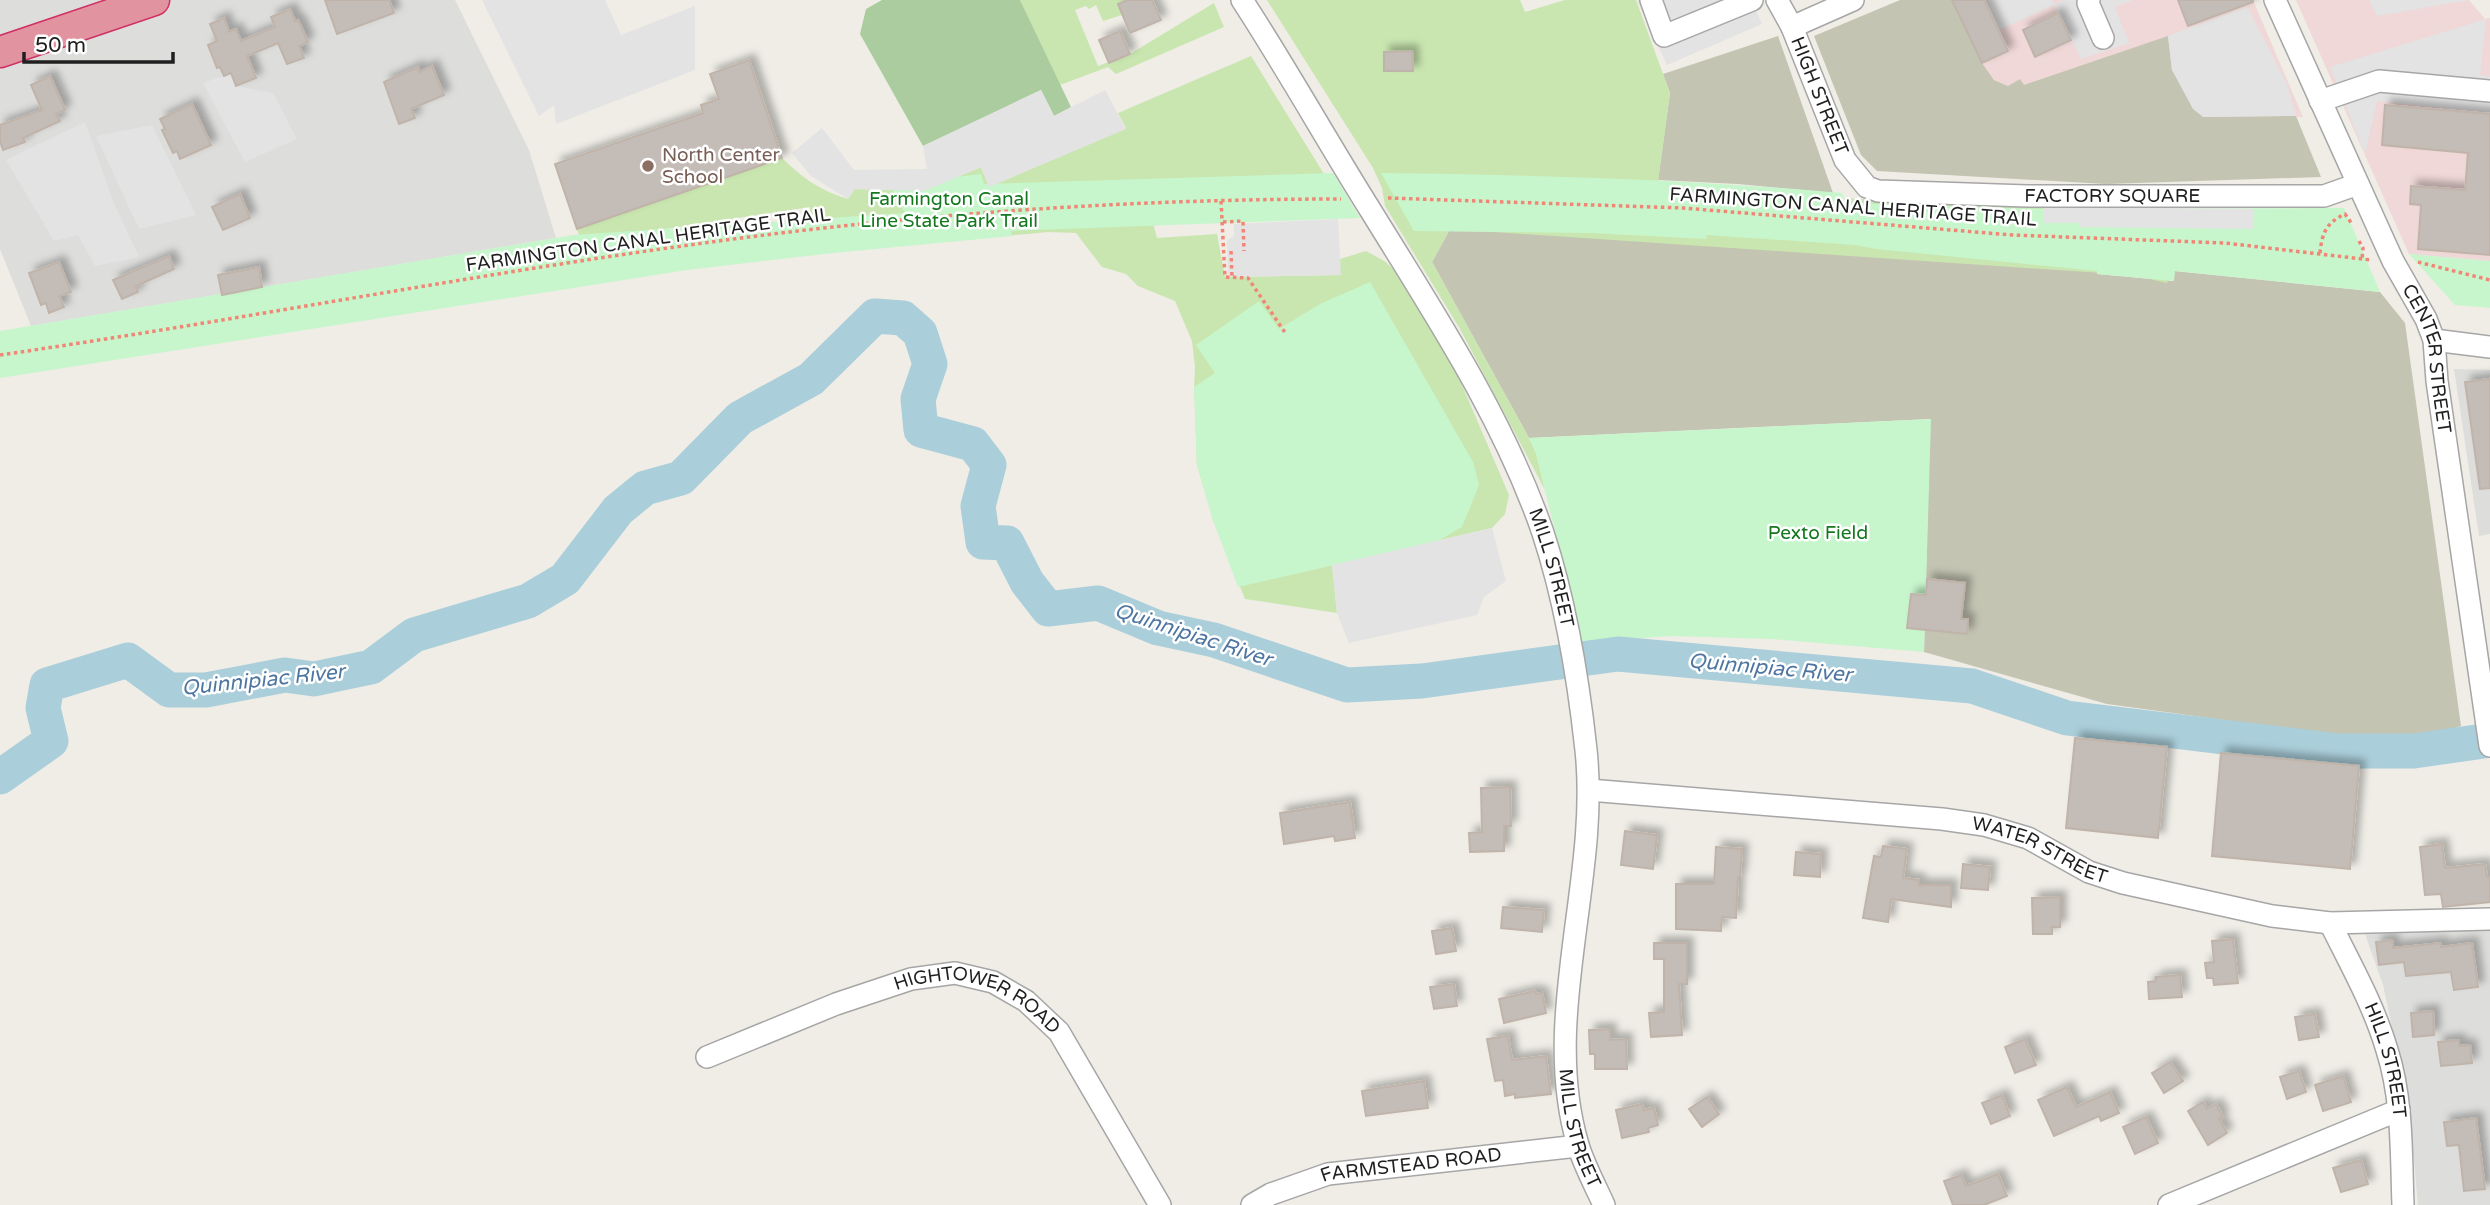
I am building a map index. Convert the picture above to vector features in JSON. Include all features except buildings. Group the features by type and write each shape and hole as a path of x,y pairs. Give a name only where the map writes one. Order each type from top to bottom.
{"highway":[{"path":"0,52 154,0"}],"street":[{"name":"MILL STREET","path":"1242,0 1469,371 1510,452 1541,528 1554,571 1576,670 1588,790 1586,863 1567,1002 1566,1060 1578,1146 1604,1205"},
{"path":"1651,0 1664,36 1752,0"},
{"name":"HIGH STREET","path":"1777,0 1792,27 1846,160 1867,187"},
{"path":"1792,27 1853,0"},
{"path":"2089,0 2104,38"},
{"name":"CENTER STREET","path":"2274,0 2393,261 2426,319 2434,340 2440,407 2489,735"},
{"path":"2320,101 2379,81 2490,91"},
{"name":"FACTORY SQUARE","path":"1867,187 1878,191 2141,197 2324,196 2358,184"},
{"path":"2434,340 2490,347"},
{"name":"WATER STREET","path":"1588,790 1942,819 1984,825 2028,838 2089,872 2123,883 2272,916 2330,923 2490,919"},
{"name":"HILL STREET","path":"2330,923 2369,1001 2388,1052 2399,1110 2403,1205"},
{"name":"HIGHTOWER ROAD","path":"707,1057 836,1004 911,979 955,974 993,982 1026,1001 1059,1032 1160,1205"},
{"path":"2169,1205 2399,1110"},
{"name":"FARMSTEAD ROAD","path":"1252,1205 1271,1194 1328,1174 1578,1146"}],"path":[{"name":"FARMINGTON CANAL HERITAGE TRAIL","path":"1382,198 1683,208 2012,235 2225,243 2362,259 2362,248 2345,214 2325,229 2320,253"},
{"name":"FARMINGTON CANAL HERITAGE TRAIL","path":"0,355 454,280 769,235 1016,212 1222,201 1347,199"},
{"path":"1222,201 1225,277 1248,278 1286,334"},
{"path":"1223,222 1243,221 1244,251"},
{"path":"1231,251 1232,278"},
{"path":"2411,262 2426,263 2490,280"}],"shaded area":[{"path":"0,0 455,0 529,150 556,238 31,326 0,249"},
{"path":"482,0 605,0 621,35 695,6 695,70 556,124 554,105 539,116"},
{"path":"1637,0 1751,0 1762,24 1667,65"},
{"path":"1900,0 1952,0 1982,63 1994,80 2008,86 2020,79 2024,85 2168,36 2172,70 2204,117 2296,116 2321,177 2106,184 1877,171 1861,155 1814,36"},
{"path":"1952,0 2253,0 2303,117 2203,117 2193,109 2008,86 1994,80 1982,63"},
{"path":"1985,0 2052,0 2054,4 2063,0 2133,0 2115,7 2129,43 2081,59 2054,5 1999,30"},
{"path":"2296,0 2469,0 2485,19 2490,18 2490,261 2409,254"},
{"path":"2369,0 2469,0 2377,16"},
{"path":"2247,7 2287,84 2296,116 2203,117 2193,109 2172,70 2168,36"},
{"path":"2486,19 2480,75 2490,77 2490,113 2377,101 2365,154 2330,67"},
{"path":"1778,36 1833,193 1658,180 1670,93 1663,74"},
{"path":"231,73 236,86 273,93 297,139 245,162 203,83"},
{"path":"1041,90 1054,116 1105,90 1126,129 989,187 981,167 924,191 855,189 848,199 811,176 792,153 822,128 854,170 927,169 923,146"},
{"path":"85,122 113,201 139,257 95,266 78,235 54,241 6,160"},
{"path":"152,125 196,215 139,229 96,136"},
{"path":"2043,207 2253,209 2253,229 2079,227 2079,223 2043,223"},
{"path":"1338,219 1341,275 1228,277 1227,240 1234,236 1234,224"},
{"path":"1449,231 1591,233 2098,271 2097,274 2173,281 2174,271 2380,292 2405,323 2461,726 2425,737 2370,740 2107,704 1924,652 1930,419 1529,438 1432,262"},
{"path":"2454,369 2490,370 2490,534 2479,536"},
{"path":"1492,528 1506,581 1484,597 1477,615 1349,643 1337,613 1332,565"},
{"path":"2490,930 2490,1205 2418,1205 2409,1106 2383,985 2365,934"}],"green space":[{"path":"882,0 1020,0 1071,107 1054,116 1041,90 923,146 860,34 866,9"},
{"path":"1020,0 1128,0 1118,4 1122,15 1103,21 1096,5 1089,9 1086,6 1075,10 1098,66 1130,54 1214,3 1224,27 1116,74 1108,67 1060,85"},
{"path":"1267,0 1520,0 1525,12 1565,0 1636,0 1670,93 1657,190 2043,207 2043,223 2175,256 2167,283 2132,275 1450,229 1432,262 1529,438 1536,453 1545,490 1460,329 1385,206 1382,188 1373,168"},
{"path":"1251,56 1324,174 1310,184 809,221 810,207 581,242 577,229 782,158 812,183 848,199 854,189 924,191 981,167 989,187 1126,128 1118,113"},
{"name":"Farmington Canal Line State Park Trail","path":"1333,173 1360,218 1011,231 1012,236 687,270 0,378 0,331 573,235 905,213 890,185 981,174 984,184"},
{"path":"1381,173 1727,184 1842,193 1846,203 2041,209 2344,208 2380,292 2175,271 2174,281 1856,245 1706,235 1707,239 1591,233 1414,231"},
{"path":"1149,208 1157,238 1217,234 1225,277 1340,275 1340,259 1366,251 1386,262 1397,273 1456,371 1509,495 1505,514 1492,528 1332,565 1337,613 1245,599 1213,520 1197,465 1192,341 1175,301 1138,286 1126,274 1102,267 1076,233 1048,232 943,242"},
{"path":"2409,254 2490,261 2490,308 2455,305"},
{"path":"1370,282 1473,462 1479,485 1462,527 1438,541 1238,587 1213,520 1197,465 1194,387 1215,373 1196,345 1259,301 1279,329 1320,304"},
{"name":"Pexto Field","path":"1931,419 1924,652 1771,639 1672,636 1582,642 1536,453 1529,438"}],"waterway":[{"name":"Quinnipiac River","path":"0,777 51,741 43,708 47,685 128,660 169,690 206,690 285,675 314,679 371,667 414,635 528,601 565,579 618,510 645,488 681,478 740,418 811,379 875,316 903,318 920,333 930,364 918,399 921,430 973,444 989,465 978,506 983,542 1007,543 1027,582 1048,609 1098,603 1158,628 1214,640 1347,685 1422,681 1618,654 1972,686 2067,718 2339,751 2414,751 2490,740"}],"place":[{"name":"North Center School","path":"648,166"}]}
